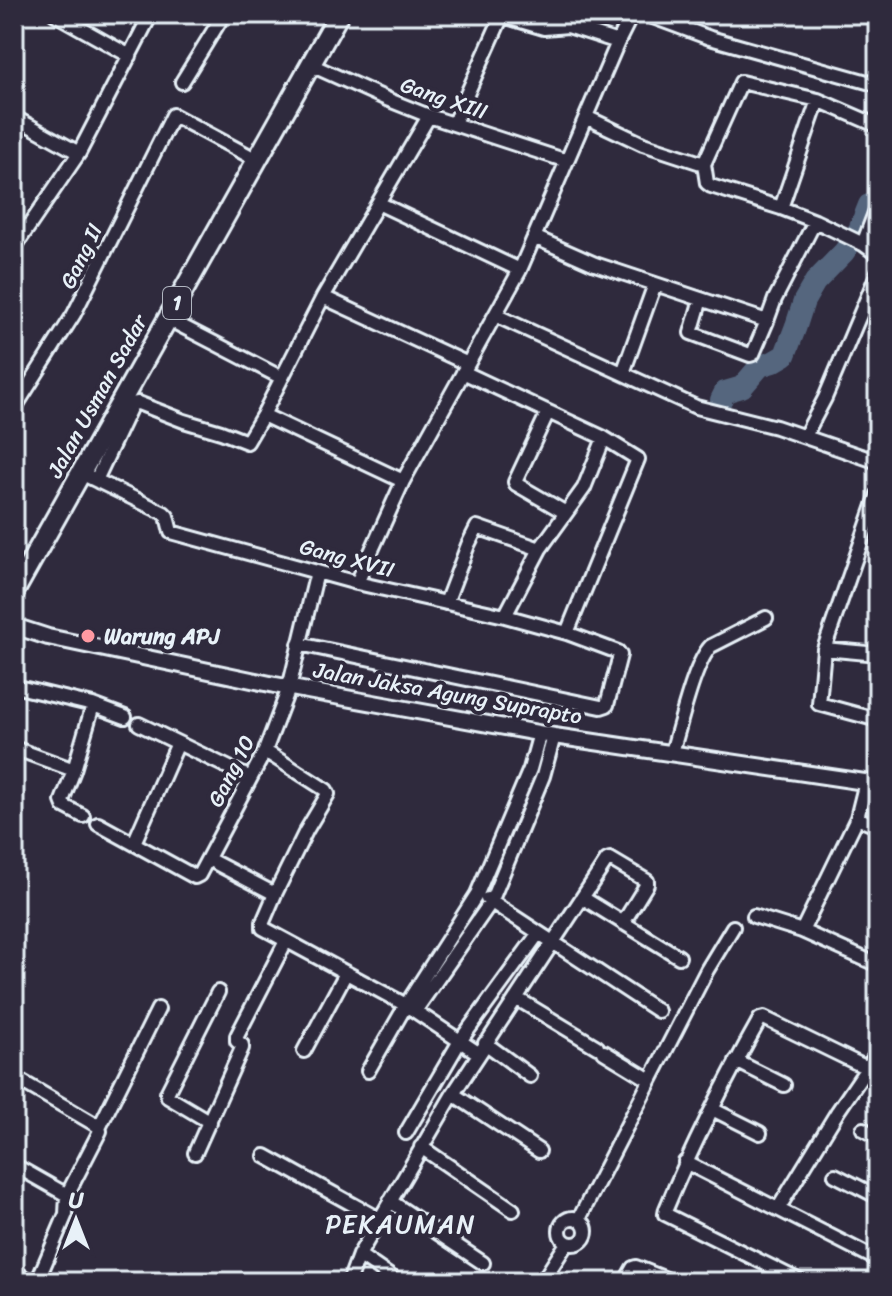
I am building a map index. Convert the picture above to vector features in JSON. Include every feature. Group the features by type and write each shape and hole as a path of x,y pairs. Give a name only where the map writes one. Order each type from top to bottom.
{"highway":[{"name":"Jalan Usman Sadar","path":"14,592 339,14"}],"main road":[{"name":"Jalan Jaksa Agung Suprapto","path":"14,626 48,637 289,688 547,734 872,783"},
{"path":"14,1272 29,1282"}],"street":[{"path":"55,14 130,56"},
{"path":"15,242 79,153 151,14"},
{"path":"182,82 224,14"},
{"path":"357,583 403,481 520,270 632,14"},
{"path":"645,14 710,38 878,85"},
{"path":"454,123 501,18 544,28 568,26 618,42"},
{"name":"Gang XIII","path":"311,65 429,116 567,161"},
{"path":"878,126 818,100 741,82 704,164 707,183 711,186 815,221 878,255"},
{"path":"781,208 818,100"},
{"name":"Gang II","path":"14,409 74,314 173,115 257,160"},
{"path":"99,482 98,476 132,404 138,403 245,442 263,415 323,297 429,116"},
{"path":"14,117 79,153"},
{"path":"586,117 643,144 704,164"},
{"path":"378,203 520,270"},
{"path":"862,244 876,208"},
{"path":"701,299 691,333 753,354 775,299 815,221"},
{"path":"534,237 595,264 767,321"},
{"path":"805,436 825,398 878,272"},
{"path":"623,373 655,284"},
{"path":"323,297 637,457 567,633"},
{"path":"495,315 696,407 805,436 878,462"},
{"path":"168,319 282,378"},
{"path":"548,412 515,482 566,513"},
{"path":"263,415 403,481"},
{"path":"505,616 540,549 584,488 604,438"},
{"name":"Gang XVII","path":"81,473 164,513 171,532 357,583 505,616 567,633 620,655 607,705 601,707 299,644"},
{"path":"878,494 824,649 819,704 878,720"},
{"path":"446,603 477,527 540,549"},
{"name":"Gang 10","path":"208,859 265,751 289,688 317,572"},
{"path":"672,752 705,653 711,646 766,618"},
{"path":"824,649 878,654"},
{"path":"14,686 93,705 125,717"},
{"path":"83,816 62,803 93,705"},
{"path":"139,724 250,778"},
{"path":"368,1071 410,1008 477,894 547,734"},
{"path":"410,1008 491,902 543,776 547,734"},
{"path":"134,843 178,743"},
{"path":"14,748 74,770"},
{"path":"265,751 328,794 275,894 262,926 264,930 410,1008 460,1041 482,1048 530,1076"},
{"path":"802,931 872,783"},
{"path":"857,818 878,827"},
{"path":"98,824 195,877 208,859 275,894"},
{"path":"349,1282 359,1255 453,1094 607,860 612,859 647,881 623,923"},
{"path":"477,894 658,1011"},
{"path":"583,898 679,957"},
{"path":"754,916 802,931 878,965"},
{"path":"542,1282 567,1243 576,1244 585,1235 585,1226 579,1219 707,970 733,927"},
{"path":"406,1133 460,1041 538,934"},
{"path":"195,1153 242,1048 237,1036 286,941"},
{"path":"304,1051 346,973"},
{"path":"210,1122 168,1097 167,1093 218,992"},
{"path":"516,998 650,1080"},
{"path":"37,1282 66,1214 67,1195 158,1009"},
{"path":"802,1282 778,1277 665,1214 685,1162 760,1019 764,1018 867,1068"},
{"path":"778,1209 878,1052"},
{"path":"736,1061 784,1085"},
{"path":"14,1077 100,1130"},
{"path":"453,1094 539,1151"},
{"path":"712,1109 760,1133"},
{"path":"863,1129 878,1137"},
{"path":"421,1147 513,1210"},
{"path":"265,1156 379,1219"},
{"path":"685,1162 878,1260"},
{"path":"14,1165 67,1195"},
{"path":"835,1175 878,1197"},
{"path":"390,1201 483,1263"},
{"path":"359,1255 398,1282"},
{"path":"625,1282 636,1267 674,1282"}],"waterway":[{"path":"721,400 725,392 742,387 760,366 785,355 804,301 815,282 844,252 859,230 869,205 878,203"}],"place":[{"name":"Warung APJ","path":"88,636"}],"district":[{"name":"PEKAUMAN","path":"401,1224"}]}
